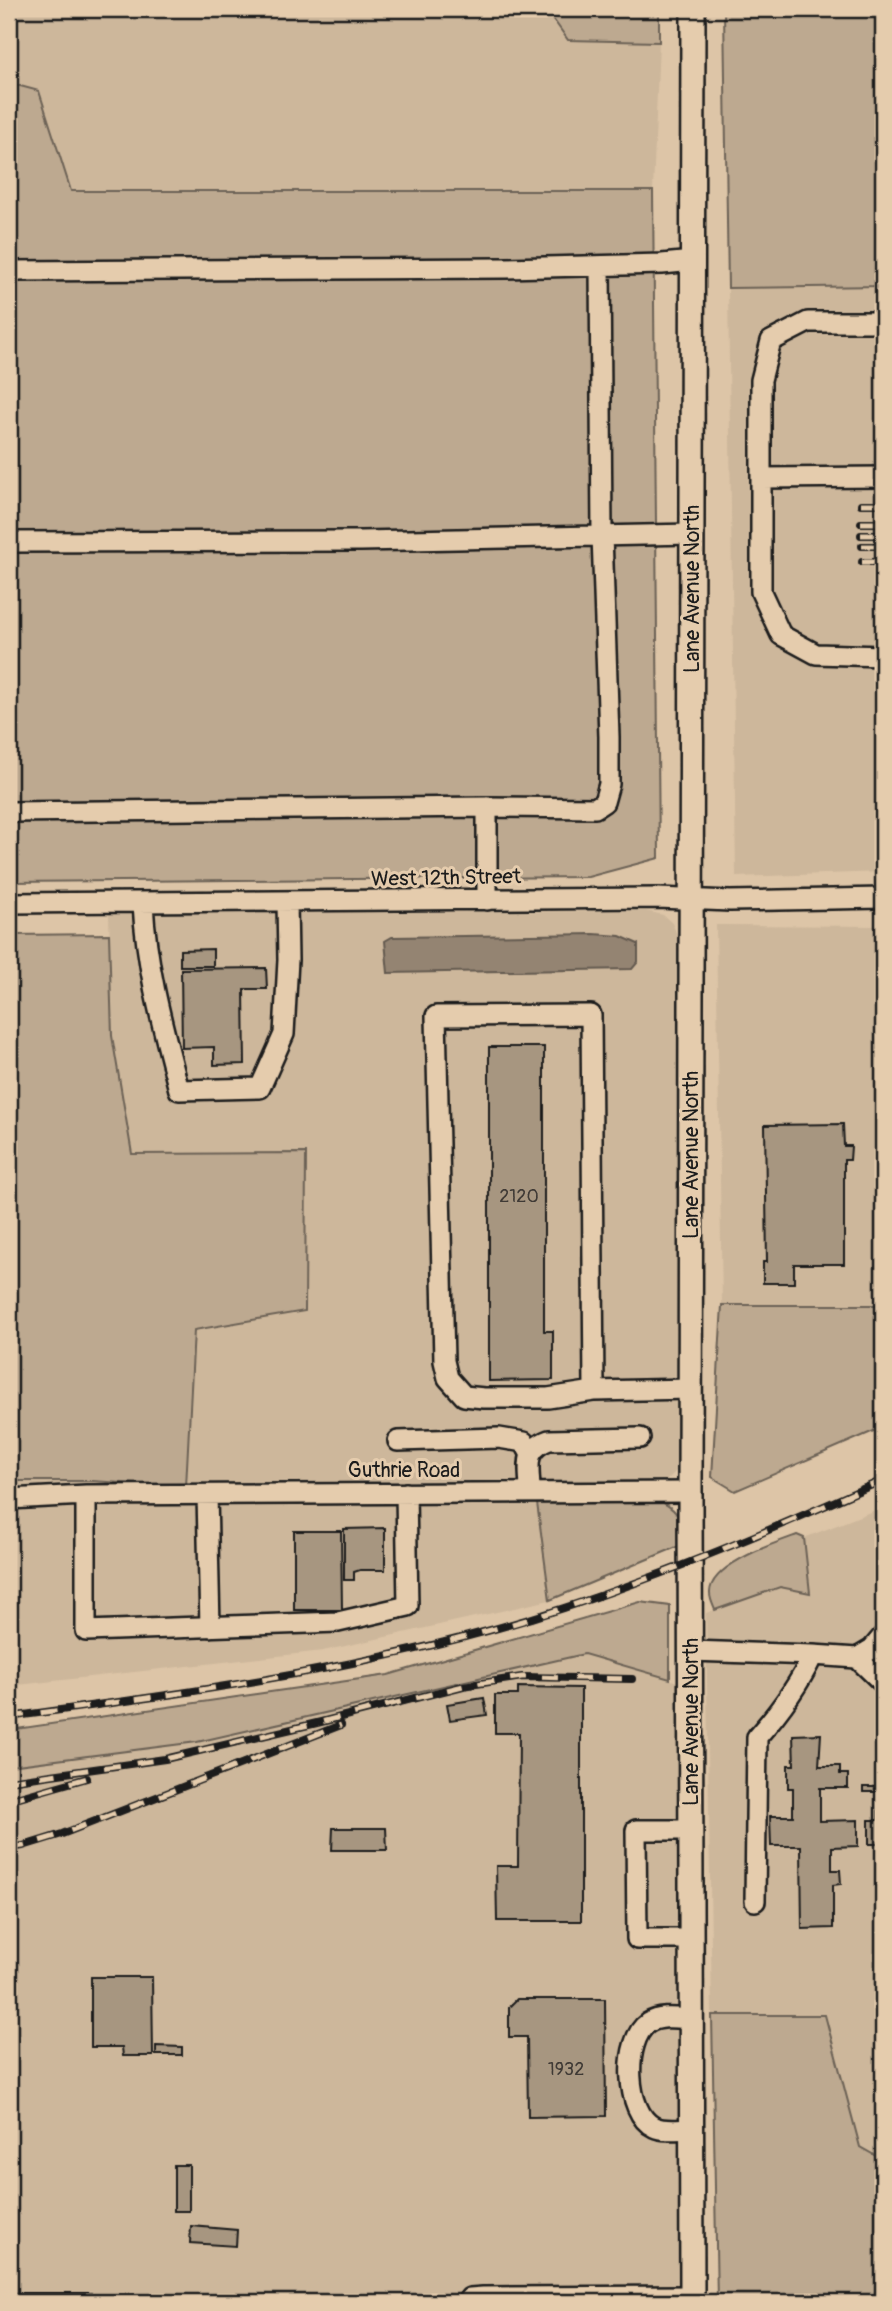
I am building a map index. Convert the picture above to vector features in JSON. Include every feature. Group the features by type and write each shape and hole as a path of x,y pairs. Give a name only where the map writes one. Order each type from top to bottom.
{"main road":[{"name":"Lane Avenue North","path":"692,9 692,2299"}],"street":[{"path":"9,271 600,266 693,261"},
{"path":"9,813 595,808 604,802 609,784 609,737 602,535 600,266"},
{"path":"883,322 808,322 771,341 761,380 761,592 781,635 816,654 883,656"},
{"path":"761,478 883,477"},
{"path":"9,542 348,541 692,534"},
{"path":"487,900 488,807"},
{"name":"West 12th Street","path":"9,903 883,898"},
{"path":"143,903 154,995 179,1090 260,1088 284,1034 288,960 287,902"},
{"path":"594,1391 591,1015 436,1016 444,1361 448,1378 464,1396 484,1398 548,1398 594,1391 691,1389"},
{"path":"398,1441 499,1438 524,1442 530,1453 530,1492"},
{"path":"530,1453 536,1445 549,1440 640,1438"},
{"name":"Guthrie Road","path":"9,1499 86,1496 690,1492"},
{"path":"86,1496 86,1631 338,1622 408,1606 406,1493"},
{"path":"208,1495 211,1627"},
{"path":"691,1651 857,1658 872,1649 883,1636"},
{"path":"755,1901 757,1737 804,1676 813,1655"},
{"path":"857,1658 883,1683"},
{"path":"691,1830 636,1830 637,1939 691,1939"},
{"path":"691,2019 671,2017 649,2022 641,2030 633,2050 631,2075 634,2101 646,2122 656,2128 692,2129"},
{"path":"467,2302 470,2298 482,2297 692,2299"}],"shaded area":[{"path":"9,9 546,9 568,40 659,42 653,191 71,191 39,91 9,83"},
{"path":"546,9 659,9 659,42 568,40"},
{"path":"724,9 883,9 883,286 728,288"},
{"path":"9,83 39,91 71,191 653,191 659,858 588,877 9,882"},
{"path":"883,286 883,872 736,877 728,288"},
{"path":"646,911 663,915 672,923 678,937 676,1471 664,1483 186,1487 194,1330 306,1153 132,1154 112,1036 109,913"},
{"path":"716,925 883,926 883,1305 722,1305"},
{"path":"109,934 112,1036 132,1154 306,1153 305,1311 194,1330 186,1487 92,1481 9,1481 9,935"},
{"path":"594,934 620,936 638,944 638,962 632,969 388,973 385,941 392,937"},
{"path":"722,1305 883,1305 883,1427 735,1491 712,1477"},
{"path":"9,1481 92,1481 108,1503 537,1503 550,1600 323,1651 9,1686"},
{"path":"655,1499 671,1507 678,1516 679,1546 550,1600 537,1503"},
{"path":"883,1507 883,2160 860,2147 825,2015 712,2015 706,1613 780,1587 810,1593 804,1538"},
{"path":"797,1535 804,1538 810,1593 780,1587 715,1610 710,1594 712,1583 720,1574 744,1557"},
{"path":"640,1602 670,1606 670,1679 584,1654 197,1742 9,1766 9,1730 388,1675"},
{"path":"584,1654 678,1682 682,1947 681,2302 9,2302 9,1766 197,1742"},
{"path":"712,2015 825,2015 860,2147 883,2160 883,2260 873,2302 717,2302"}],"building":[{"path":"213,949 213,966 180,966 180,950"},
{"path":"266,968 267,989 244,989 245,1064 214,1065 214,1047 182,1048 181,969"},
{"path":"489,1047 544,1047 544,1331 553,1331 553,1380 489,1381"},
{"path":"843,1124 844,1146 851,1146 850,1160 844,1160 844,1264 794,1264 794,1283 763,1283 763,1262 767,1262 765,1125"},
{"path":"385,1528 385,1570 360,1570 354,1572 354,1580 344,1580 344,1529"},
{"path":"294,1531 341,1531 342,1610 294,1610"},
{"path":"518,1687 581,1688 581,1921 497,1921 496,1866 518,1866 519,1733 495,1733 495,1695 518,1695"},
{"path":"484,1698 487,1715 450,1720 447,1704"},
{"path":"821,1734 819,1766 840,1766 840,1774 848,1774 848,1788 820,1788 820,1821 858,1820 858,1846 832,1847 832,1870 840,1870 841,1884 833,1885 833,1928 802,1929 801,1846 771,1846 770,1816 793,1816 793,1788 788,1788 788,1765 794,1765 793,1735"},
{"path":"878,1736 883,1736 883,1844 869,1844 869,1820 878,1820 878,1792 863,1792 863,1787 878,1787"},
{"path":"333,1828 386,1828 387,1850 332,1850"},
{"path":"91,1977 152,1977 153,2056 123,2056 122,2047 91,2047"},
{"path":"517,1999 605,1999 606,2116 528,2117 527,2037 509,2037 509,2007"},
{"path":"156,2046 182,2047 182,2055 156,2055"},
{"path":"174,2165 189,2165 189,2211 174,2211"},
{"path":"191,2226 237,2230 236,2246 190,2243"},
{"path":"9,2293 91,2293 91,2302 9,2302"}],"railway":[{"path":"861,504 883,504"},
{"path":"861,523 883,523"},
{"path":"861,535 883,535"},
{"path":"862,546 883,546"},
{"path":"862,562 883,562"},
{"path":"9,1717 289,1675 358,1662 496,1629 605,1594 685,1564 883,1480"},
{"path":"9,1781 165,1759 463,1686 522,1677 632,1679"},
{"path":"9,1848 62,1834 341,1725"},
{"path":"9,1800 87,1778"}]}
